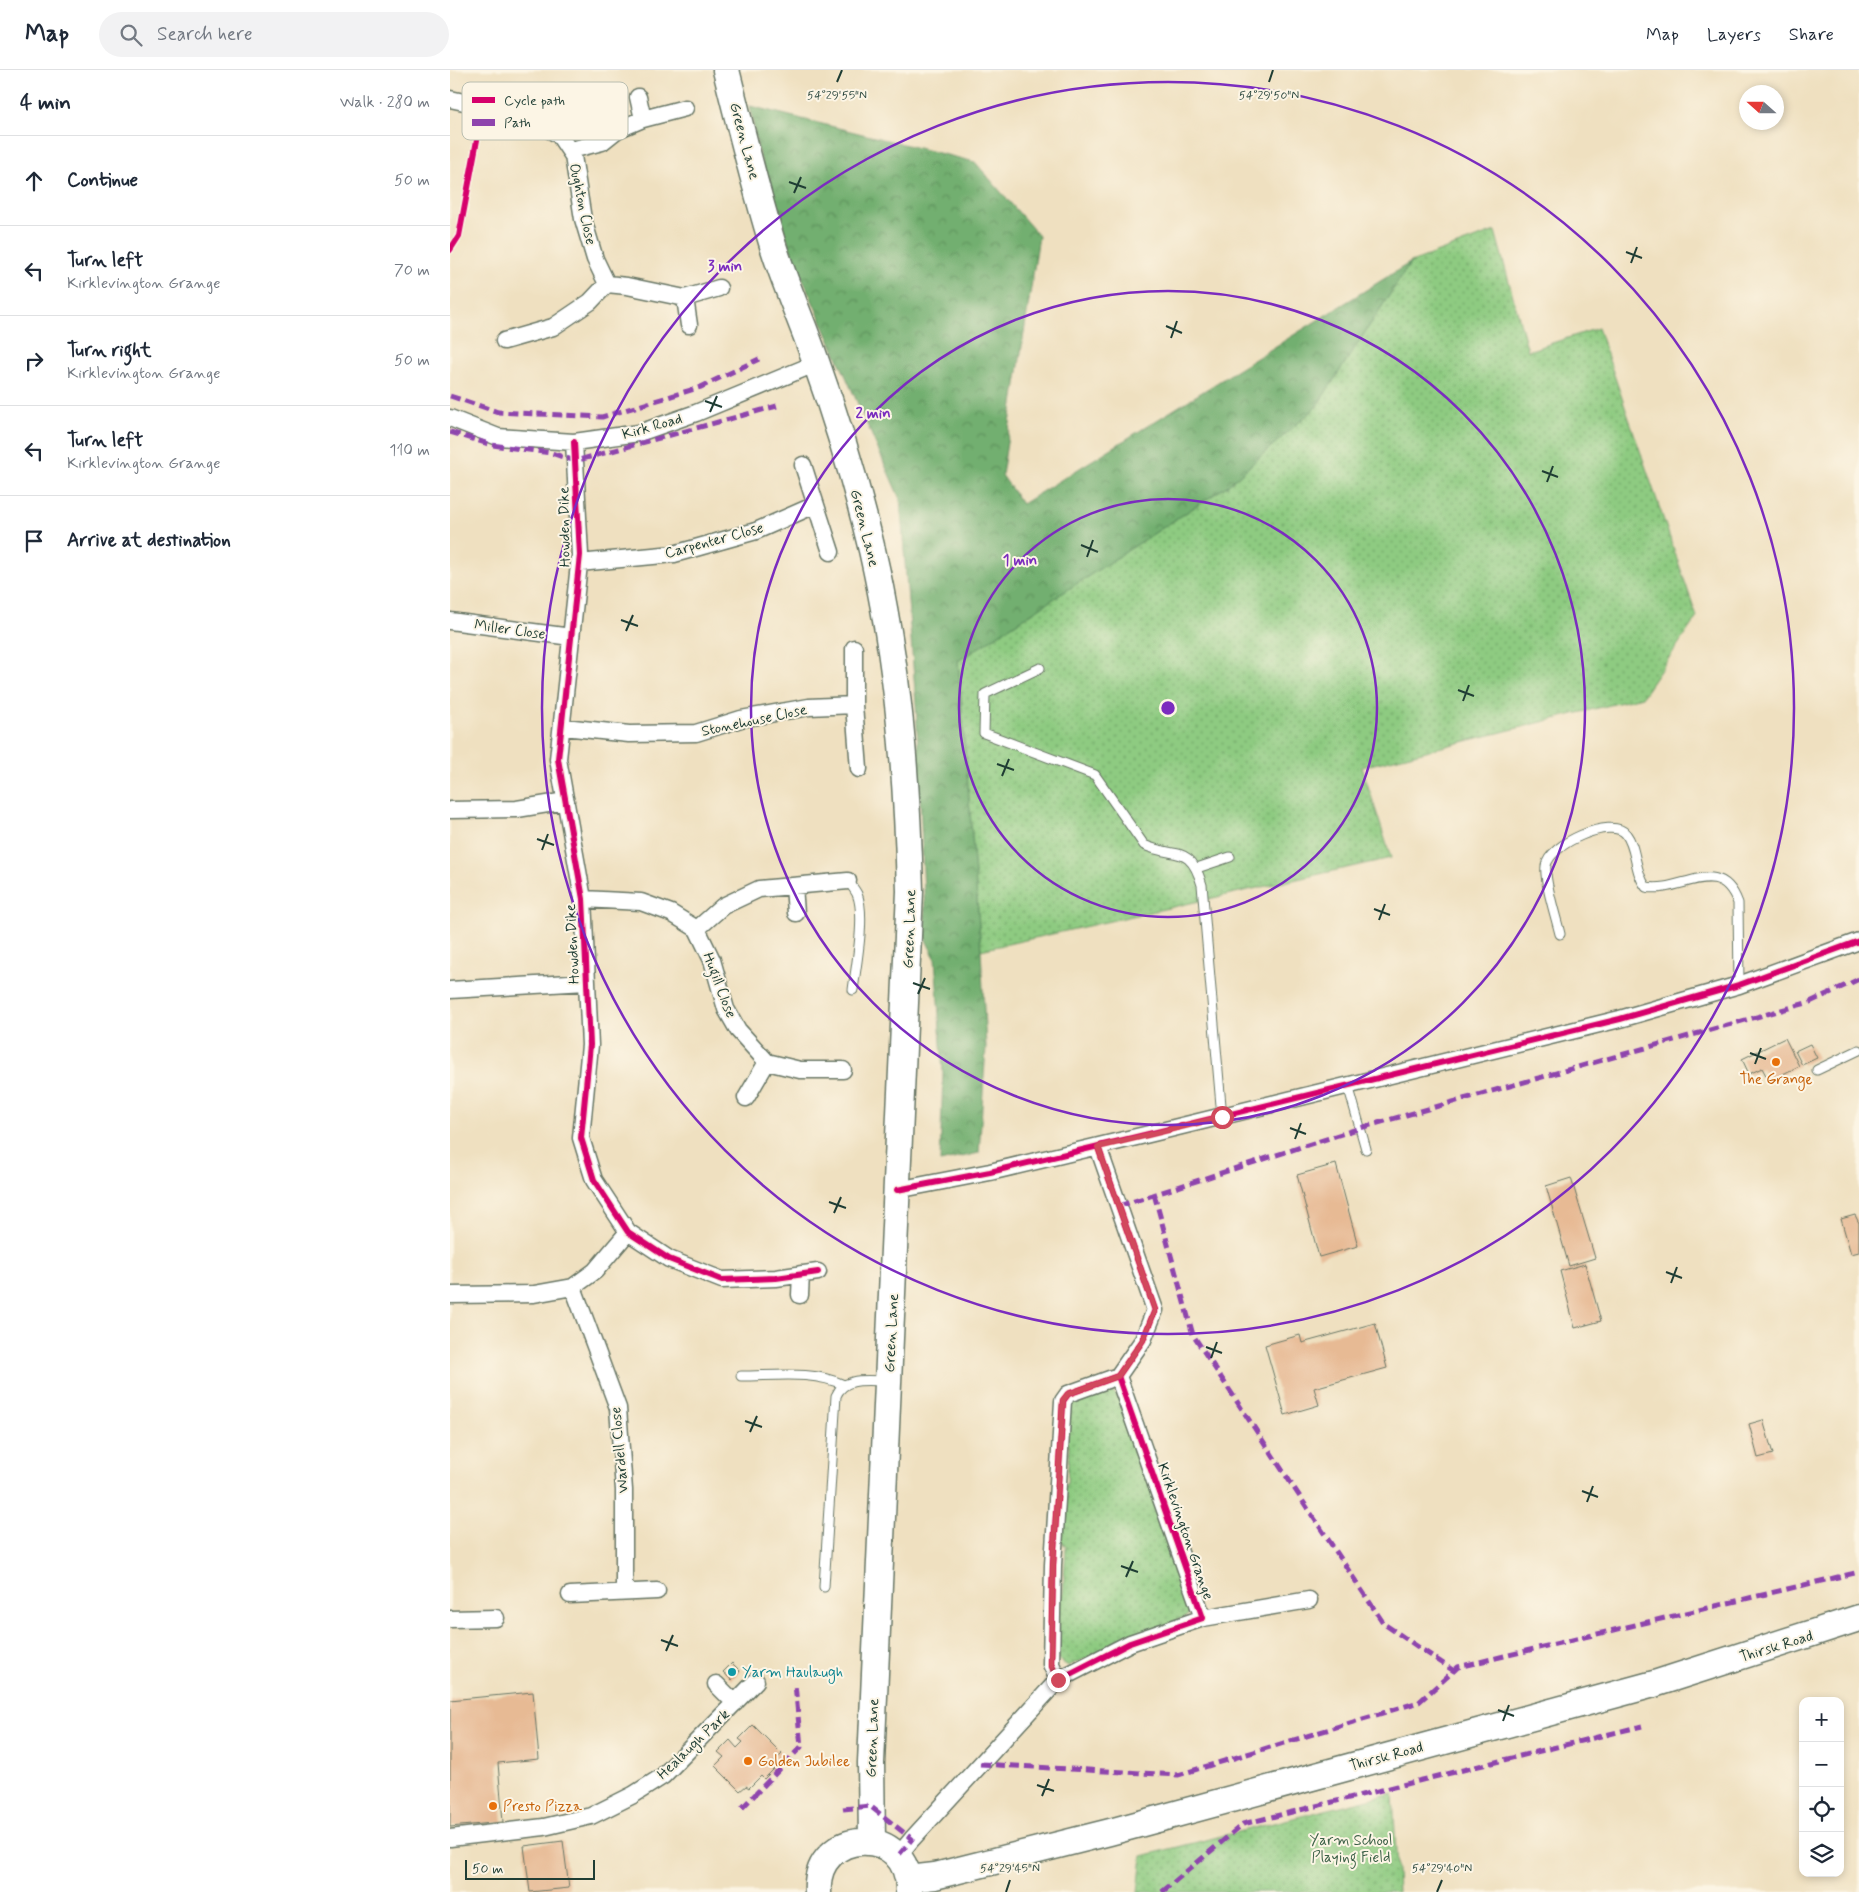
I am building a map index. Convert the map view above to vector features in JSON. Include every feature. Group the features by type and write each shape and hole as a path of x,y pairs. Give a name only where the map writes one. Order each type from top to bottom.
{"main road":[{"name":"Green Lane","path":"726,70 771,240 817,363 848,462 872,549 887,626 899,704 908,801 910,892 871,1763 872,1841"},
{"name":"Thirsk Road","path":"907,1867 935,1876 1110,1832 1654,1684 1859,1618"},
{"path":"811,1891 828,1858 840,1848 855,1842 872,1841 882,1844 907,1867"}],"street":[{"path":"638,97 643,119"},
{"name":"Oughton Close","path":"628,125 643,119 685,108"},
{"name":"Oughton Close","path":"562,140 571,150 583,219 595,259 608,284"},
{"name":"Oughton Close","path":"571,150 604,140"},
{"path":"504,341 553,326 590,302 608,284 685,298 719,288"},
{"path":"685,298 689,324"},
{"name":"Kirk Road","path":"450,418 498,437 574,442 639,433 705,410 817,363"},
{"name":"Howden Dike","path":"574,442 579,563 564,727 558,759 583,899 590,1045 581,1138 594,1180 628,1232 668,1260 722,1280 818,1272"},
{"path":"803,465 831,552"},
{"name":"Carpenter Close","path":"579,563 674,554 756,531 815,505"},
{"name":"Miller Close","path":"450,620 571,637"},
{"path":"854,648 854,705 859,769"},
{"name":"Stonehouse Close","path":"564,727 630,734 696,733 741,720 808,707 854,705"},
{"path":"450,810 517,809 566,801"},
{"path":"583,899 641,902 671,913 696,929 723,906 759,889 848,881"},
{"path":"794,886 796,913"},
{"name":"Hugill Close","path":"696,929 712,960 726,1009 738,1030 767,1062"},
{"path":"897,1190 1098,1147 1620,1019 1739,986 1859,941"},
{"path":"450,990 586,982"},
{"path":"746,1098 767,1062 800,1070 843,1070"},
{"path":"1058,1680 1051,1664 1053,1565 1060,1410 1063,1400 1068,1394 1118,1376 1143,1340 1155,1310 1098,1147"},
{"path":"450,1295 534,1294 573,1287 595,1271 628,1232"},
{"path":"800,1295 801,1274"},
{"name":"Wardell Close","path":"573,1287 618,1408 624,1490 624,1591"},
{"name":"Kirklevington Grange","path":"1118,1376 1203,1618"},
{"path":"570,1595 657,1590"},
{"name":"Kirklevington Grange","path":"907,1867 1058,1680 1130,1643 1203,1618 1309,1600"},
{"path":"450,1619 496,1618"},
{"name":"Healaugh Park","path":"450,1838 544,1828 591,1816 633,1795 663,1776 756,1681"},
{"name":"Healaugh Park","path":"716,1684 734,1703"}],"lane":[{"path":"1040,668 985,694 984,733 1095,775 1144,845 1177,852 1187,858 1197,868 1202,885 1222,1117"},
{"path":"1560,934 1546,866 1552,853 1567,841 1603,829 1620,829 1627,834 1640,879 1646,888 1658,890 1692,880 1718,878 1726,881 1734,890 1738,902 1739,986"},
{"path":"1197,868 1230,857"},
{"path":"848,881 857,893 860,904 859,948 853,990"},
{"path":"1816,1070 1859,1050"},
{"path":"1348,1085 1366,1149"},
{"path":"741,1376 810,1376 834,1380 844,1385"},
{"path":"824,1587 835,1404 838,1392 844,1385 856,1381 888,1381"}],"green space":[{"path":"750,106 975,162 1039,236 1002,475 1022,504 1411,262 1316,407 1227,486 958,661 981,950 986,1047 979,1153 940,1162 943,1073 935,958 926,940 916,704 900,499 793,257 758,151"},
{"path":"1495,231 1528,351 1598,328 1697,617 1642,697 1362,767 1391,858 981,950 958,661 1227,486 1316,407 1411,262"},
{"path":"1104,1388 1118,1397 1126,1412 1130,1423 1129,1434 1132,1447 1145,1468 1191,1607 1187,1616 1068,1666 1059,1660 1058,1600 1063,1594 1066,1547 1061,1541 1062,1488 1067,1484 1069,1446 1065,1441 1067,1417 1068,1410 1075,1400"},
{"name":"Yarm School Playing Field","path":"1393,1793 1398,1892 1138,1892 1142,1856"}],"building":[{"path":"1785,1038 1799,1066 1769,1081 1762,1068 1749,1074 1742,1059"},
{"path":"1810,1044 1817,1058 1802,1065 1795,1051"},
{"path":"1336,1164 1358,1246 1319,1257 1297,1175"},
{"path":"1571,1178 1595,1258 1569,1266 1546,1186"},
{"path":"1855,1215 1859,1223 1859,1252 1851,1254 1841,1219"},
{"path":"1585,1264 1601,1321 1575,1328 1560,1271"},
{"path":"1375,1323 1387,1368 1314,1388 1319,1405 1285,1415 1265,1345 1300,1335 1302,1343"},
{"path":"1763,1420 1773,1454 1758,1458 1749,1424"},
{"name":"Yarm Haulaugh","path":"732,1663 740,1671 732,1680 723,1672"},
{"path":"533,1692 539,1759 498,1763 503,1822 450,1827 450,1700"},
{"name":"Golden Jubilee","path":"753,1725 782,1754 772,1764 776,1767 764,1779 761,1776 749,1788 746,1786 740,1791 715,1766 724,1757 718,1752 730,1740 737,1748 743,1742 739,1739"},
{"path":"563,1841 569,1888 530,1892 524,1846"}],"marked path":[{"path":"450,396 498,412 602,417 701,387 759,359"},
{"path":"450,432 492,445 551,453 575,461 777,406"},
{"path":"1119,1206 1360,1128 1810,1002 1859,979"},
{"path":"1154,1194 1193,1335 1384,1624 1454,1671"},
{"path":"980,1764 1178,1775 1419,1702 1458,1667 1859,1572"},
{"path":"742,1808 801,1747 795,1684"},
{"path":"1162,1892 1243,1824 1642,1726"},
{"path":"843,1809 870,1806 912,1839 898,1856"}],"cycle path":[{"path":"450,250 459,236 477,140"},
{"path":"574,442 580,555 558,759 583,899 590,1045 581,1138 594,1180 628,1232 669,1259 722,1280 776,1278 818,1272"},
{"path":"897,1190 990,1172 1620,1019 1739,985 1859,941"},
{"path":"1098,1147 1155,1310 1143,1340 1118,1376 1068,1394 1063,1401 1053,1565 1051,1664 1058,1680 1130,1643 1203,1618 1118,1376"}],"place":[{"name":"The Grange","path":"1776,1062"},
{"name":"Yarm Haulaugh","path":"732,1672"},
{"name":"Golden Jubilee","path":"748,1761"},
{"name":"Presto Pizza","path":"493,1806"}],"route":[{"path":"1058,1680 1051,1664 1053,1565 1060,1410 1063,1400 1068,1394 1118,1376 1143,1340 1155,1310 1098,1147 1222,1117"}]}
